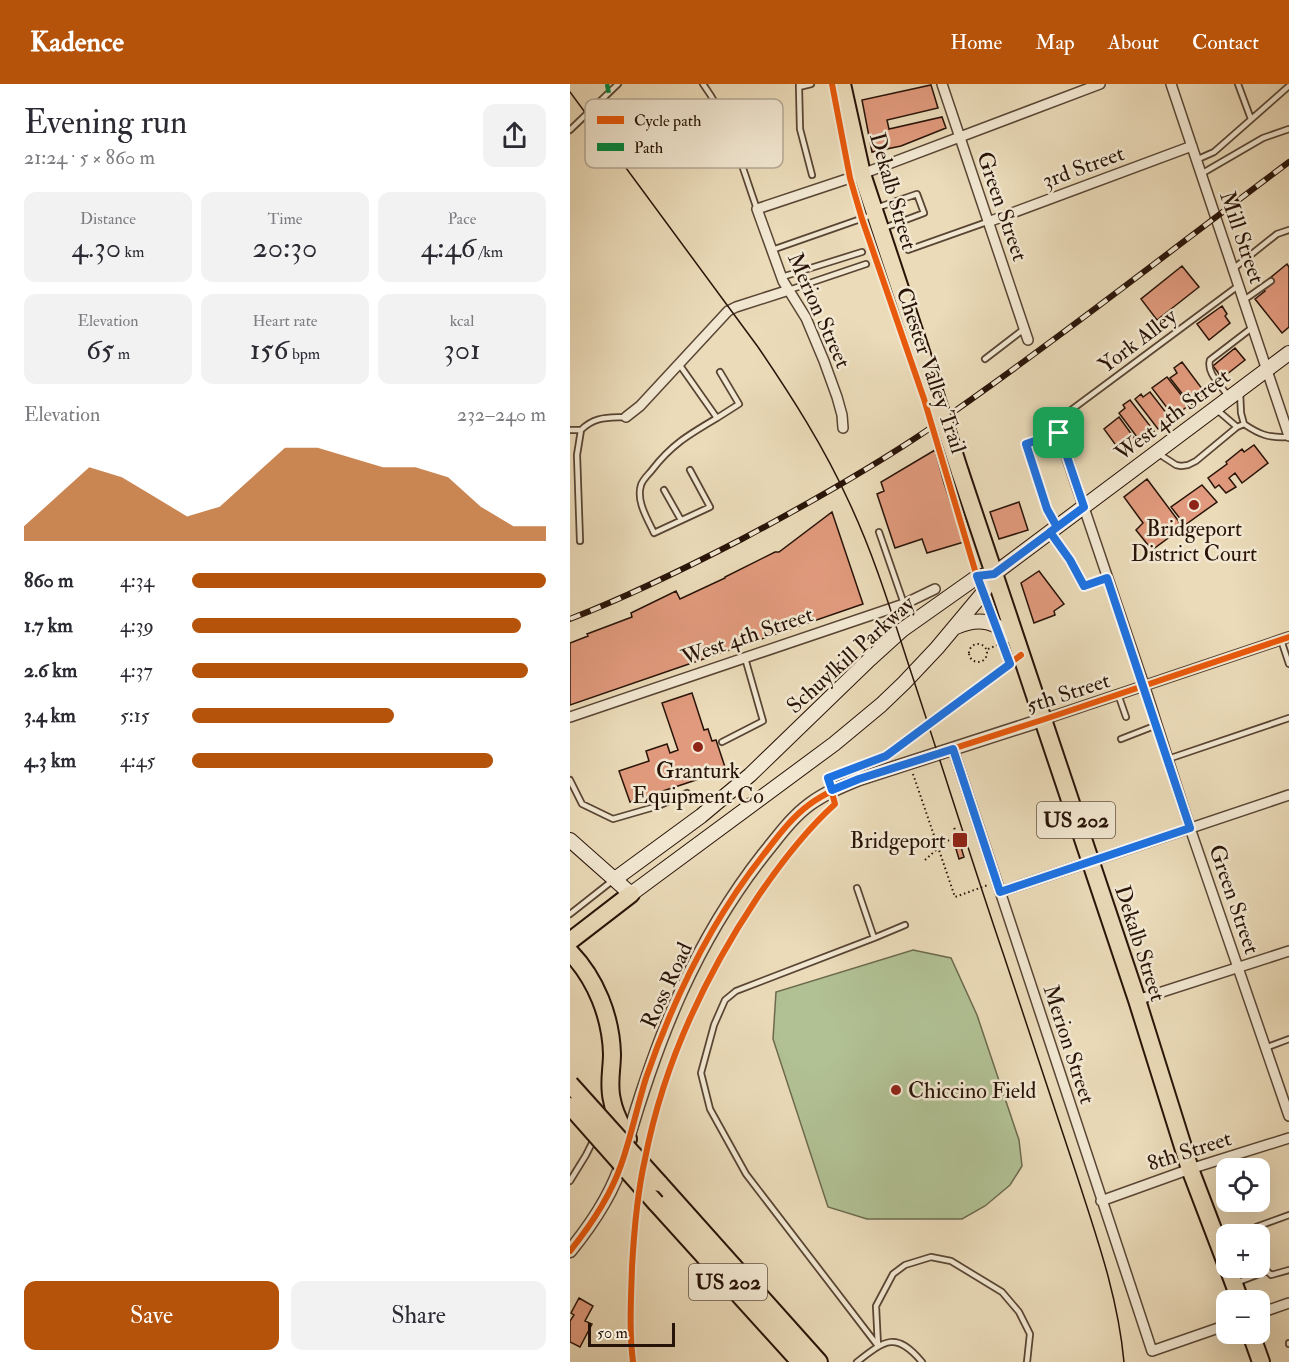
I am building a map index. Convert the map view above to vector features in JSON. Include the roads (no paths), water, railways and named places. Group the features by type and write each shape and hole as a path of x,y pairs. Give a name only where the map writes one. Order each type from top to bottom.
{"highway":[{"name":"Dekalb Street","path":"842,84 862,174 994,574 1009,641 1042,720 1137,1000 1190,1168 1216,1238"},
{"path":"570,941 631,894"},
{"path":"570,952 592,982 604,1009 611,1038 610,1090 614,1109 628,1138"},
{"path":"570,1084 819,1362"},
{"name":"US 202","path":"570,1106 800,1362"},
{"name":"Dekalb Street","path":"1232,1278 1236,1290"},
{"path":"1255,1344 1261,1362"}],"main road":[{"name":"West 4th Street","path":"994,574 1289,353"},
{"path":"570,840 631,894 858,725 904,683 954,628 983,593 994,574"},
{"name":"Schuylkill Parkway","path":"615,879 700,816 750,775 902,630 977,576 994,574"},
{"path":"954,628 979,621 1000,627 1009,641"}],"street":[{"name":"Green Street","path":"942,84 1028,340"},
{"path":"757,209 862,174 1100,84"},
{"name":"Mill Street","path":"1171,84 1289,437"},
{"name":"3rd Street","path":"988,222 1192,146"},
{"name":"Merion Street","path":"757,209 782,277 806,318 824,361 837,397 843,428"},
{"path":"626,417 640,406 728,311 789,290"},
{"name":"Green Street","path":"1055,422 1289,1116"},
{"name":"West 4th Street","path":"570,717 904,604 935,589"},
{"name":"5th Street","path":"859,779 1285,639"},
{"name":"Merion Street","path":"953,749 1152,1351 1216,1329"},
{"name":"Ross Road","path":"570,1251 586,1231 612,1186 621,1165 645,1082 672,1009 688,974 728,904 752,869 796,816 822,795 859,779"},
{"path":"998,887 1090,861 1289,795"},
{"path":"1137,1000 1289,951"},
{"name":"8th Street","path":"1101,1200 1190,1168 1289,1138"},
{"path":"1270,1310 1289,1303"}],"lane":[{"path":"602,99 618,84"},
{"path":"703,84 714,99"},
{"path":"811,84 799,85 800,129 812,175"},
{"path":"1238,84 1251,119"},
{"path":"1196,160 1214,152 1289,86"},
{"path":"570,130 585,116"},
{"path":"1201,174 1263,138 1289,129"},
{"path":"743,168 757,209"},
{"path":"772,250 876,217 917,194 924,213 876,217"},
{"path":"908,250 988,222"},
{"path":"1233,269 1277,234 1289,230"},
{"path":"782,277 862,252"},
{"path":"789,290 867,264"},
{"path":"1244,300 1271,281"},
{"name":"York Alley","path":"1055,422 1238,285"},
{"path":"1252,327 1212,357 1208,363 1210,371 1235,394 1244,424 1273,438 1289,437"},
{"path":"985,358 1024,329"},
{"path":"679,364 717,418"},
{"path":"690,470 710,507 654,533 643,510 640,495 641,483 677,443 739,404 720,372"},
{"path":"1215,408 1237,427"},
{"path":"580,541 578,455 581,430 595,420 626,417"},
{"path":"1157,452 1176,465 1188,465 1244,424"},
{"path":"570,430 581,430"},
{"path":"1059,433 1026,444 1047,509 1054,529 1084,586 1107,578"},
{"path":"664,490 681,520"},
{"path":"879,532 904,604"},
{"path":"1285,639 1289,664"},
{"path":"723,742 763,721 745,658"},
{"path":"1118,694 1126,717"},
{"path":"1168,759 1289,718"},
{"path":"1121,739 1157,725"},
{"path":"570,780 582,804 613,819 658,806 687,793"},
{"path":"570,914 615,879"},
{"path":"857,888 874,938"},
{"path":"878,1346 746,1174 710,1109 701,1073 714,1025 725,1000 736,992 905,925"},
{"path":"1265,1048 1289,1040"},
{"path":"605,1106 610,1082"},
{"path":"570,1180 586,1155 603,1114"},
{"path":"1264,1224 1289,1215"},
{"path":"878,1346 876,1306 893,1274 905,1265 931,1257 951,1261 1002,1292 1019,1312 1030,1334 1027,1362"},
{"path":"1270,1274 1289,1270"},
{"path":"1234,1284 1249,1278"},
{"path":"857,1362 878,1346 890,1342 901,1343 912,1350 922,1362"}],"tram line":[{"path":"570,92 585,112"},
{"path":"626,168 771,366 818,442 858,522 889,604 1091,1219 1117,1313 1124,1362"}],"railway":[{"path":"570,619 614,601 742,539 907,444 1020,364 1289,162"}],"place":[{"name":"Bridgeport District Court","path":"1194,505"},
{"name":"Granturk Equipment Co","path":"698,747"},
{"name":"Bridgeport","path":"960,840"},
{"name":"Chiccino Field","path":"896,1090"}]}
